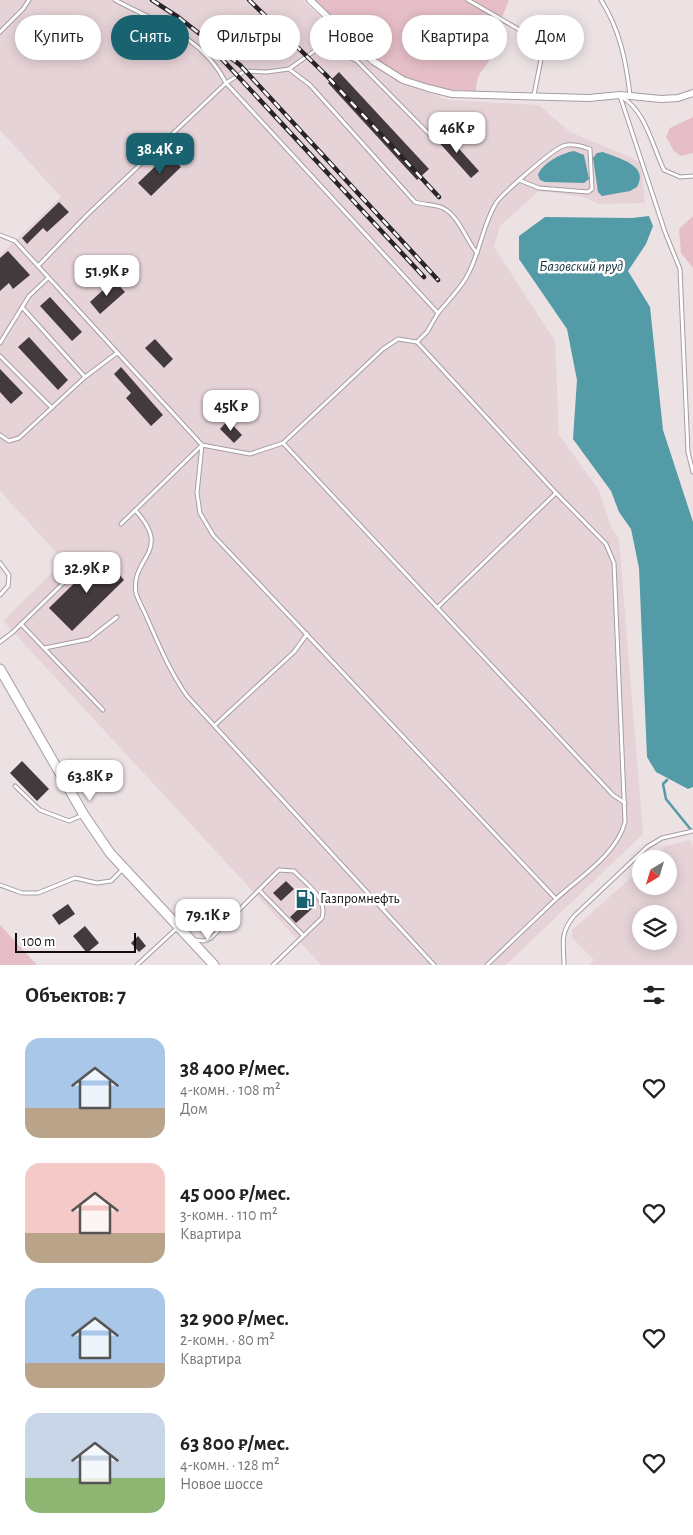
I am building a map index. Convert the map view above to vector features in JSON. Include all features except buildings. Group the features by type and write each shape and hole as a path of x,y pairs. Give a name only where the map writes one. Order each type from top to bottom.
{"main road":[{"path":"0,669 84,814 110,853 214,965"}],"street":[{"path":"310,0 354,45 373,61 403,80 452,94 589,98 620,95 661,99 678,98 693,92"}],"lane":[{"path":"1,30 23,9 29,0"},
{"path":"115,0 177,31 201,48 212,60 226,84 438,313"},
{"path":"468,0 544,44 534,96"},
{"path":"602,0 614,20 626,61 630,96"},
{"path":"38,266 87,215 226,84 245,71 266,72 289,69 320,47 331,48 357,61 430,135"},
{"path":"289,69 310,86 416,202 426,206 443,208 458,223 467,241 478,254"},
{"path":"620,95 633,104 640,113 664,170 680,177 693,176"},
{"path":"620,95 665,232 680,269 688,442 693,472"},
{"path":"417,342 427,332 438,313 466,279 478,254 497,202 509,188 563,146 576,145 590,149 592,189 588,192 539,188 520,180"},
{"path":"0,235 15,241 202,446 250,454 283,443 383,349 398,339 417,342 556,494 606,544 614,563 625,803 625,822 622,836 611,849 487,965"},
{"path":"0,343 2,335 29,296 48,278"},
{"path":"22,307 85,378"},
{"path":"0,434 9,441 19,438 85,378 118,353"},
{"path":"0,356 52,408"},
{"path":"283,443 612,795 625,803"},
{"path":"121,524 202,446"},
{"path":"202,446 197,493 200,513 213,535 556,899"},
{"path":"438,607 556,494"},
{"path":"135,510 147,524 152,544 145,563 137,576 136,594 174,678 187,696 434,965"},
{"path":"0,642 91,556"},
{"path":"0,563 9,575 8,586 0,595"},
{"path":"45,648 89,639 117,617"},
{"path":"21,624 103,710"},
{"path":"215,725 294,652 307,634"},
{"path":"15,786 40,810 69,821 84,814"},
{"path":"564,965 562,935 566,925 574,916 647,847 662,838 693,831"},
{"path":"0,885 22,893 38,893 75,878 97,883 111,881 124,869"},
{"path":"137,965 181,930 196,941 204,941 211,938 279,870 294,871 322,901 325,909 322,918 273,965"},
{"path":"259,890 303,935"}],"shaded area":[{"path":"0,0 303,0 318,15 310,15 310,60 367,60 402,83 448,100 539,105 570,132 641,163 645,203 599,204 583,197 539,191 500,226 494,247 555,341 559,435 599,490 611,527 619,539 643,834 506,965 321,965 3,621 64,561 0,491 0,255 61,197 0,130"},
{"path":"309,0 509,0 503,15 402,15 402,60 490,60 478,77 476,91 427,87 398,76 374,60 392,60 392,15 324,15"},
{"path":"693,117 693,153 681,156 674,151 666,137 670,128"},
{"path":"693,216 693,268 681,253 679,229"},
{"path":"690,840 693,846 693,965 589,965 594,960 572,938 572,930 632,877 632,895 678,895 678,850 662,850 666,846"},
{"path":"0,925 37,965 0,965"}],"water":[{"path":"574,151 584,155 589,179 584,183 545,182 540,180 538,175 544,166 558,156"},
{"path":"603,152 623,160 636,168 640,179 637,187 630,191 602,196 598,192 593,158 597,153"},
{"name":"Базовский пруд","path":"649,216 653,226 646,244 628,271 650,307 663,430 693,522 693,787 688,789 656,772 647,757 639,568 631,529 619,512 611,491 573,439 577,380 567,329 519,259 519,236 545,217 632,218"}],"waterway":[{"path":"667,780 663,784 666,799 692,831"}],"railway":[{"path":"152,0 178,17 240,65 438,280"},
{"path":"249,0 326,75 439,197"},
{"path":"223,60 424,277"}],"place":[{"name":"Газпромнефть","path":"305,899"}]}
